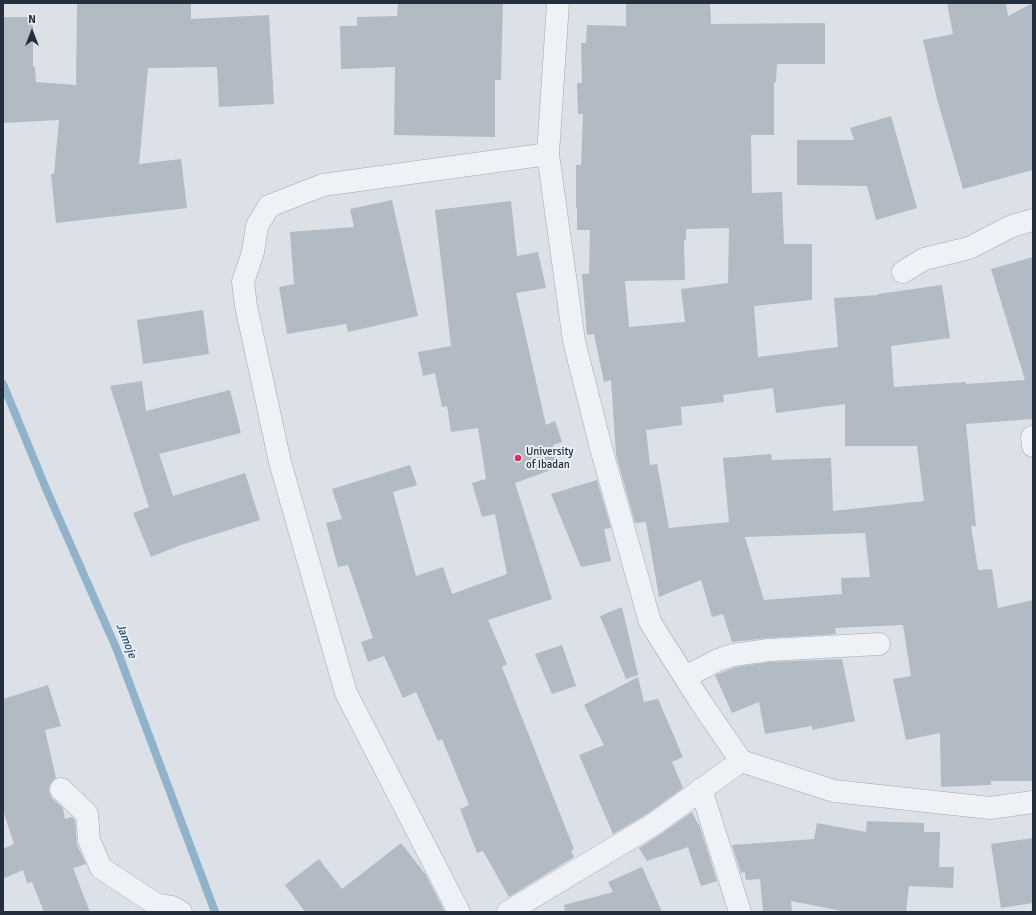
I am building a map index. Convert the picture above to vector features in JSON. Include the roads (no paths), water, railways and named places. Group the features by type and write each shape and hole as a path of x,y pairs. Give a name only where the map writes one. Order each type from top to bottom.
{"street":[{"path":"558,3 548,154 574,340 601,448 650,622 741,761 834,791 990,808 1033,802"},
{"path":"459,912 346,693 280,462 246,306 243,282 253,252 257,226 269,206 323,185 548,154"},
{"path":"903,272 924,259 969,248 1012,226 1033,220"},
{"path":"685,677 718,660 733,655 769,650 879,644"},
{"path":"508,912 654,824 741,761"},
{"path":"61,789 87,814 89,840 102,868 157,905 172,907 181,912"},
{"path":"701,790 740,912"}],"waterway":[{"name":"Jamoje","path":"3,384 47,491 117,650 215,912"}],"place":[{"name":"University of Ibadan","path":"518,458"}]}
